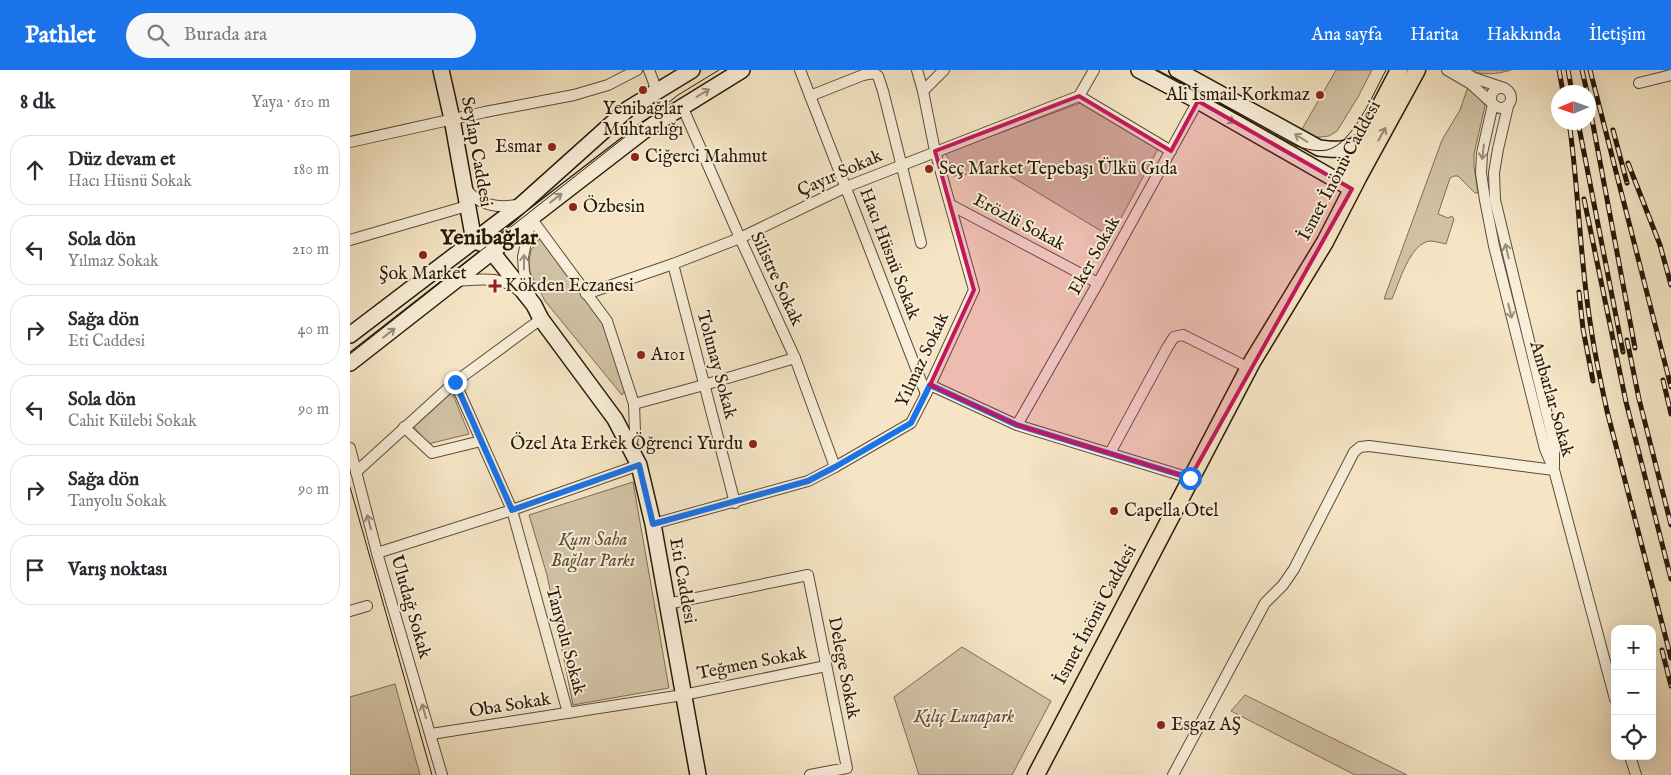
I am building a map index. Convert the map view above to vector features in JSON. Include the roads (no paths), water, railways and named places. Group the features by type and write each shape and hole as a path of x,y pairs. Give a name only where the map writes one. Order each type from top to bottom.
{"main road":[{"name":"Seylap Caddesi","path":"441,70 452,119 474,241"},
{"path":"350,335 521,205 628,109 692,70"},
{"path":"350,363 455,282 531,218 645,130 742,70"},
{"path":"1139,70 1348,187"},
{"path":"1177,70 1319,148 1360,166"},
{"name":"İsmet İnönü Caddesi","path":"1360,166 1362,141 1399,70"},
{"name":"İsmet İnönü Caddesi","path":"1036,775 1249,368 1296,290 1348,187 1417,70"},
{"path":"1319,148 1340,150 1352,147 1362,141"},
{"name":"Eti Caddesi","path":"474,241 483,244 492,252 534,305 541,319 615,419 639,465 653,524 698,775"}],"street":[{"path":"350,142 452,119 574,95 608,85 637,70"},
{"path":"649,70 656,93"},
{"name":"Hacı Hüsnü Sokak","path":"800,70 928,390"},
{"name":"Yılmaz Sokak","path":"653,524 735,503 808,481 911,423 974,290 935,152 924,91 917,70"},
{"path":"924,91 944,70"},
{"path":"1094,70 1079,96 1171,151"},
{"path":"1448,70 1471,84 1493,104 1502,109 1508,106"},
{"path":"1173,775 1265,603 1283,585 1294,569 1354,452 1360,447 1370,446 1554,470 1554,446 1496,200 1494,173 1508,106 1512,96 1505,89 1474,78 1461,70"},
{"path":"810,96 863,75 874,73 878,76 921,243"},
{"path":"1639,83 1671,75"},
{"path":"1493,104 1491,98 1493,92 1498,88 1505,89"},
{"name":"Çayır Sokak","path":"586,294 673,264 740,238 846,187 1079,96"},
{"name":"Eker Sokak","path":"1017,425 1198,102"},
{"name":"Ambarlar Sokak","path":"1493,104 1482,153 1481,173 1494,246 1542,439 1554,470 1611,684"},
{"name":"Silistre Sokak","path":"682,106 795,358 835,467"},
{"path":"464,184 469,194 478,201 503,208 521,205"},
{"name":"Erözlü Sokak","path":"951,205 1098,283"},
{"path":"350,240 467,206"},
{"path":"531,218 607,321 634,404 635,432 630,447"},
{"path":"531,218 523,257 524,272 534,305"},
{"name":"Tolunay Sokak","path":"673,264 735,503"},
{"path":"455,282 484,279 498,280 515,287 534,305"},
{"path":"356,472 455,382 541,319"},
{"path":"1110,453 1167,348 1179,336 1249,368"},
{"path":"634,404 795,358"},
{"name":"Tanyolu Sokak","path":"455,382 512,510 568,713"},
{"path":"928,390 1017,425 1190,478"},
{"path":"404,427 432,452 481,441"},
{"name":"Uludağ Sokak","path":"350,448 377,553 442,775"},
{"path":"377,553 512,510 639,465"},
{"name":"Delege Sokak","path":"667,604 808,574 847,768 810,775"},
{"path":"350,611 367,606"},
{"name":"Teğmen Sokak","path":"683,694 826,666"},
{"name":"Oba Sokak","path":"431,734 683,694"},
{"path":"1631,760 1636,775"}],"tram line":[{"path":"350,354 678,95 719,70"},
{"path":"1155,70 1296,146 1319,151 1337,146 1346,138 1362,116 1386,70"},
{"path":"350,487 432,775"}],"railway":[{"path":"1559,70 1562,85"},
{"path":"1568,70 1571,85"},
{"path":"1582,70 1585,85"},
{"path":"1590,70 1671,387"},
{"path":"1570,130 1584,278 1596,359 1607,411 1671,658"},
{"path":"1580,130 1623,352"},
{"path":"1594,130 1635,348"},
{"path":"1613,130 1627,183"},
{"path":"1628,163 1660,245 1671,285"},
{"path":"1584,199 1626,402 1671,579"},
{"path":"1579,292 1583,329 1593,381"},
{"path":"1627,340 1639,399 1671,525"},
{"path":"1663,380 1671,414"},
{"path":"1662,650 1671,686"}],"place":[{"name":"Yenibağlar Muhtarlığı","path":"643,90"},
{"name":"Ali İsmail Korkmaz","path":"1320,95"},
{"name":"Esmar","path":"552,147"},
{"name":"Ciğerci Mahmut","path":"635,157"},
{"name":"Seç Market Tepebaşı Ülkü Gıda","path":"929,169"},
{"name":"Özbesin","path":"573,207"},
{"name":"Şok Market","path":"423,255"},
{"name":"Kökden Eczanesi","path":"495,286"},
{"name":"A101","path":"641,355"},
{"name":"Özel Ata Erkek Öğrenci Yurdu","path":"753,444"},
{"name":"Capella Otel","path":"1114,511"},
{"name":"Esgaz AŞ","path":"1161,725"}],"district":[{"name":"Yenibağlar","path":"489,238"}],"park label":[{"name":"Kum Saha Bağlar Parkı","path":"593,550"},
{"name":"Kılıç Lunapark","path":"964,717"}]}
